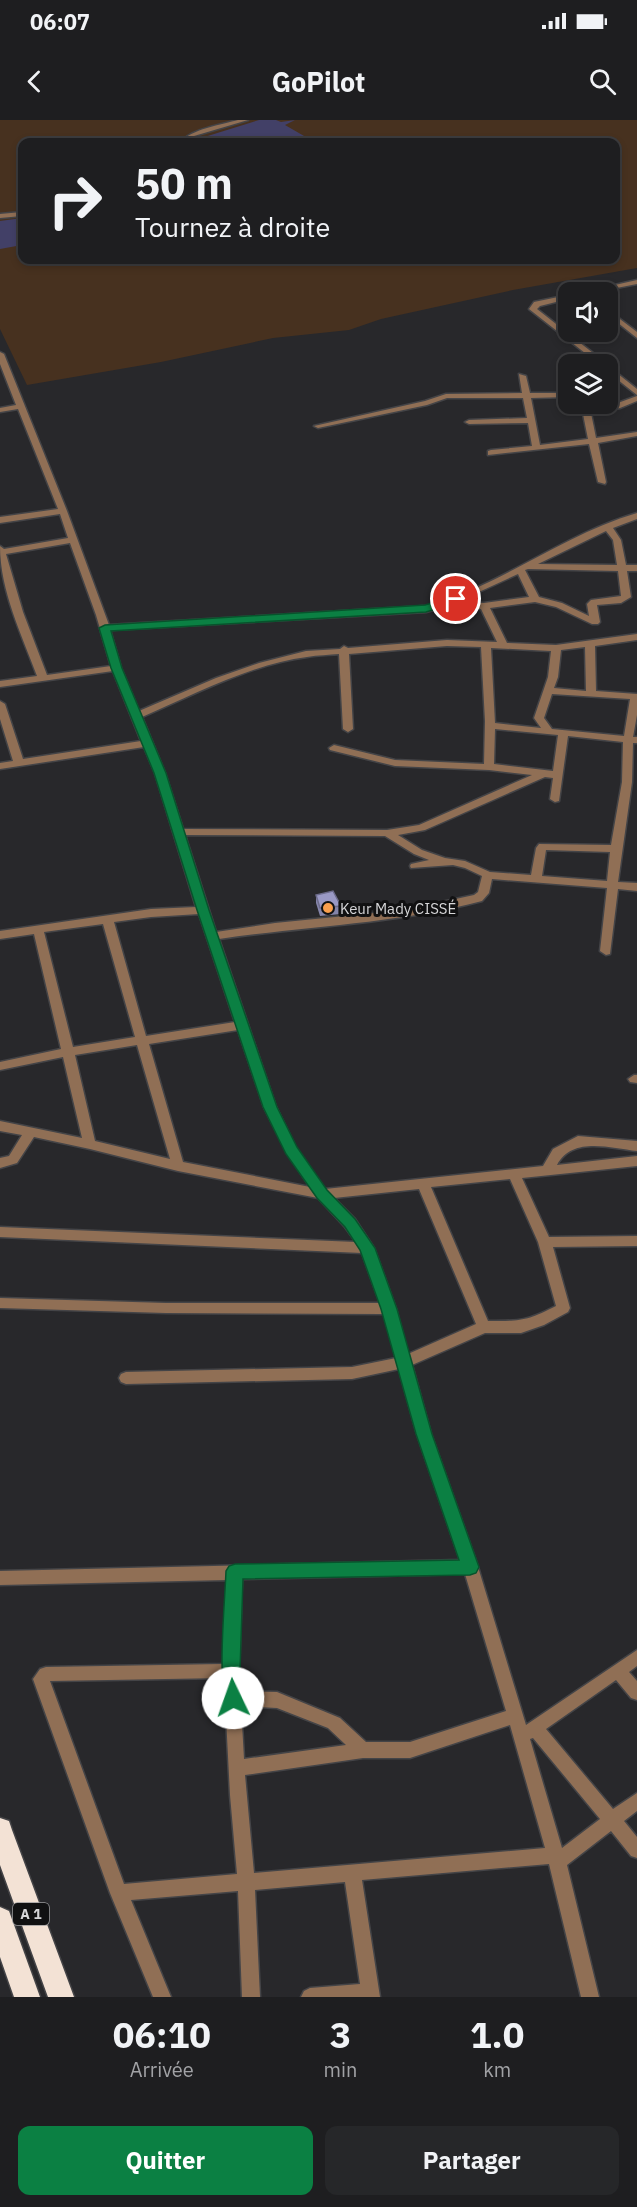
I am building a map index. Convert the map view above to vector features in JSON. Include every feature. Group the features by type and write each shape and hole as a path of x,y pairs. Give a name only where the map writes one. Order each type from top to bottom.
{"highway":[{"name":"A 1","path":"0,1830 61,1997"},
{"name":"A 1","path":"0,1920 27,1997"}],"street":[{"path":"188,138 245,120"},
{"path":"0,216 18,214"},
{"path":"618,286 633,283 637,290"},
{"path":"558,299 537,304 533,309 558,329"},
{"path":"618,320 637,336"},
{"path":"574,342 589,354"},
{"path":"0,354 63,511 105,628 116,668 160,773 203,910 270,1107 291,1150 322,1194 350,1223 367,1248 389,1309 402,1363 470,1567 515,1716 637,1850"},
{"path":"522,376 537,448"},
{"path":"618,377 637,393"},
{"path":"318,426 427,404 446,396 558,395"},
{"path":"618,406 637,398"},
{"path":"0,410 22,406"},
{"path":"587,414 602,482"},
{"path":"470,423 532,420"},
{"path":"491,453 637,434"},
{"path":"0,520 63,511"},
{"path":"441,605 579,539 637,516"},
{"path":"611,526 637,523"},
{"path":"591,694 595,643 592,604 621,600 626,597 617,540 611,526"},
{"path":"43,678 18,612 0,551 73,540"},
{"path":"523,567 637,568"},
{"path":"523,567 535,599"},
{"path":"105,628 408,610 441,605 484,606 535,599 559,605 595,622"},
{"path":"484,606 504,646"},
{"path":"136,716 288,657 344,650 447,643 556,648 637,637"},
{"path":"486,645 491,726 489,767"},
{"path":"548,730 539,718 553,677 556,648"},
{"path":"344,650 348,729"},
{"path":"0,684 116,668"},
{"path":"548,690 636,697 632,782 616,849 606,951"},
{"path":"0,704 19,763"},
{"path":"491,726 633,739"},
{"path":"555,799 564,732"},
{"path":"0,766 147,743"},
{"path":"334,748 395,763 489,767 558,775"},
{"path":"179,832 387,833 421,828 545,773"},
{"path":"387,833 418,852 443,861"},
{"path":"536,880 543,846 616,849"},
{"path":"415,866 443,861 467,863 488,875 637,887"},
{"path":"213,936 275,927 405,914 478,898 483,893 488,875"},
{"path":"0,935 150,913 203,910"},
{"path":"107,919 144,1039 178,1167"},
{"path":"38,929 90,1144"},
{"path":"0,1066 144,1039 243,1025"},
{"path":"0,1126 90,1144 178,1167 322,1194 637,1161"},
{"path":"0,1163 13,1160 30,1133"},
{"path":"547,1171 557,1152 578,1141 637,1146"},
{"path":"126,1378 352,1373 402,1363 484,1327 521,1327 539,1321 563,1308 545,1242 513,1173"},
{"path":"423,1184 484,1327"},
{"path":"4,1231 367,1248"},
{"path":"545,1242 637,1241"},
{"path":"0,1303 166,1308 389,1309"},
{"path":"0,1578 470,1567"},
{"path":"235,1571 231,1671 246,1882 251,1997"},
{"path":"528,1732 637,1657"},
{"path":"162,1997 119,1893 41,1679 46,1674 231,1671"},
{"path":"618,1672 637,1693"},
{"path":"233,1698 277,1700 334,1723 363,1750"},
{"path":"237,1768 363,1750 410,1750 515,1716"},
{"path":"528,1732 590,1997"},
{"path":"119,1893 352,1873 556,1859 637,1802"},
{"path":"310,1997 371,1994 352,1873"}],"shaded area":[{"path":"0,120 637,120 637,268 513,290 381,319 349,330 273,338 161,362 27,385 0,329"},
{"path":"259,120 281,122 295,120 285,125 308,138 201,138"},
{"path":"18,219 18,246 0,249 0,221"}],"building":[{"path":"333,891 341,906 320,908 316,895"}],"place":[{"name":"Keur Mady CISSÉ","path":"328,908"}],"route":[{"path":"233,1698 231,1671 235,1571 470,1567 424,1434 402,1363 389,1309 367,1248 350,1223 322,1194 291,1150 270,1107 203,910 160,773 116,668 105,628 426,609 456,599"}]}
